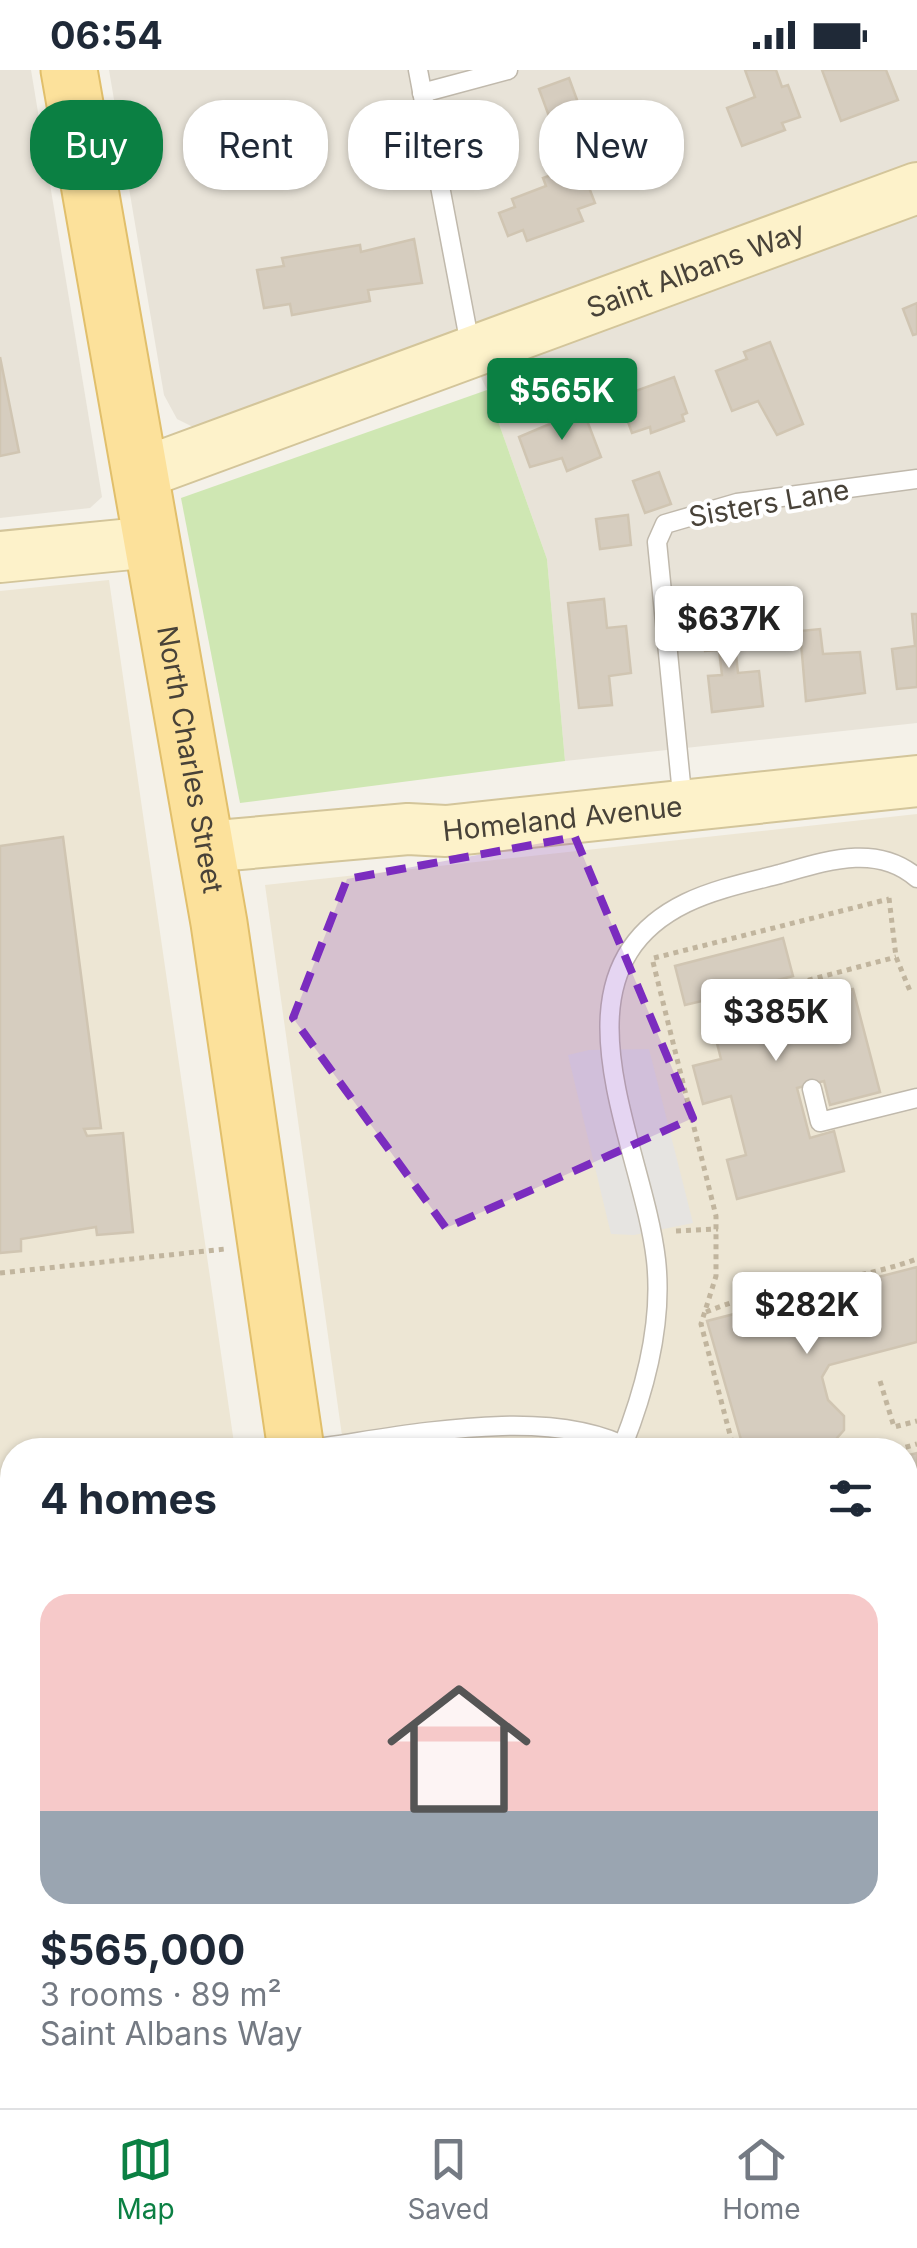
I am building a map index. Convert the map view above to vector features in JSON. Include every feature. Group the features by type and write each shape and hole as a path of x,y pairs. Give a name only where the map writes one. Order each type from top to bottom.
{"main road":[{"name":"North Charles Street","path":"70,70 206,847 294,1438"}],"street":[{"name":"Saint Albans Way","path":"140,474 917,188"},
{"path":"0,557 152,542"},
{"name":"Homeland Avenue","path":"206,847 391,830 446,831 917,781"}],"lane":[{"path":"418,70 471,351"},
{"path":"422,93 508,70"},
{"name":"Sisters Lane","path":"683,805 657,542 665,524 737,503 917,480"},
{"path":"630,1438 652,1346 657,1266 653,1232 608,1048 612,986 628,950 646,930 687,902 845,858 882,858 917,878"},
{"path":"812,1090 820,1122 917,1098"},
{"path":"409,1438 514,1426 585,1431 603,1438"}],"path":[{"path":"887,886 896,957 910,991"},
{"path":"652,959 889,898"},
{"path":"646,930 718,1229 716,1276 701,1324 731,1438"},
{"path":"779,988 896,957"},
{"path":"686,1089 699,1085"},
{"path":"653,1232 718,1229"},
{"path":"0,1273 225,1250"},
{"path":"706,1312 762,1293 857,1277 917,1259"},
{"path":"880,1381 894,1427 917,1421"}],"highlighted area":[{"path":"575,837 693,1118 446,1228 293,1018 347,879"}],"shaded area":[{"path":"0,70 31,70 36,100 30,100 30,190 51,190 102,497 90,508 0,518"},
{"path":"109,70 917,70 917,723 565,761 547,559 487,390 460,333 197,429 177,419 164,395 129,190 163,190 163,100 114,100"},
{"path":"109,580 233,1438 0,1438 0,591"},
{"path":"917,814 917,1438 342,1438 265,885"},
{"path":"649,1049 693,1223 634,1235 611,1234 568,1055 589,1050"}],"green space":[{"path":"487,390 547,559 565,761 240,803 181,498"}],"building":[{"path":"745,70 776,70 782,87 788,85 800,117 782,123 785,130 742,146 727,108 755,97"},
{"path":"822,70 886,70 898,100 841,121"},
{"path":"569,78 577,100 543,100 539,89"},
{"path":"539,189 590,190 595,203 578,209 583,221 527,241 523,230 508,236 499,213 515,207 512,199"},
{"path":"414,239 422,283 368,290 370,301 292,315 290,304 264,308 257,270 284,266 282,258 360,245 361,252"},
{"path":"917,303 917,334 913,335 903,309"},
{"path":"770,342 803,424 777,435 758,401 732,411 716,371 747,359 744,352"},
{"path":"0,357 19,452 0,456"},
{"path":"674,377 687,413 682,415 684,421 651,433 650,427 632,433 619,397"},
{"path":"583,410 601,457 567,471 562,458 530,467 519,437"},
{"path":"659,472 671,504 645,513 633,481"},
{"path":"628,515 631,545 600,549 596,519"},
{"path":"604,599 607,628 626,626 631,673 609,676 612,705 579,708 568,603"},
{"path":"912,614 917,614 917,687 897,689 892,649 915,646"},
{"path":"732,618 738,673 759,671 763,706 712,712 708,676 722,675 719,650 705,651 701,621"},
{"path":"820,629 823,654 860,652 865,693 806,701 800,631"},
{"path":"63,837 101,1128 84,1129 87,1136 123,1133 133,1232 97,1235 96,1227 21,1239 21,1251 0,1253 0,846"},
{"path":"783,938 793,976 770,982 784,1035 810,1028 803,1002 853,989 880,1092 830,1105 824,1081 797,1088 810,1138 834,1131 844,1171 737,1199 727,1160 746,1155 731,1096 703,1104 693,1066 721,1059 706,1000 685,1005 675,966"},
{"path":"917,1267 917,1342 829,1365 822,1377 828,1400 844,1416 844,1430 837,1438 741,1438 707,1321"}]}
